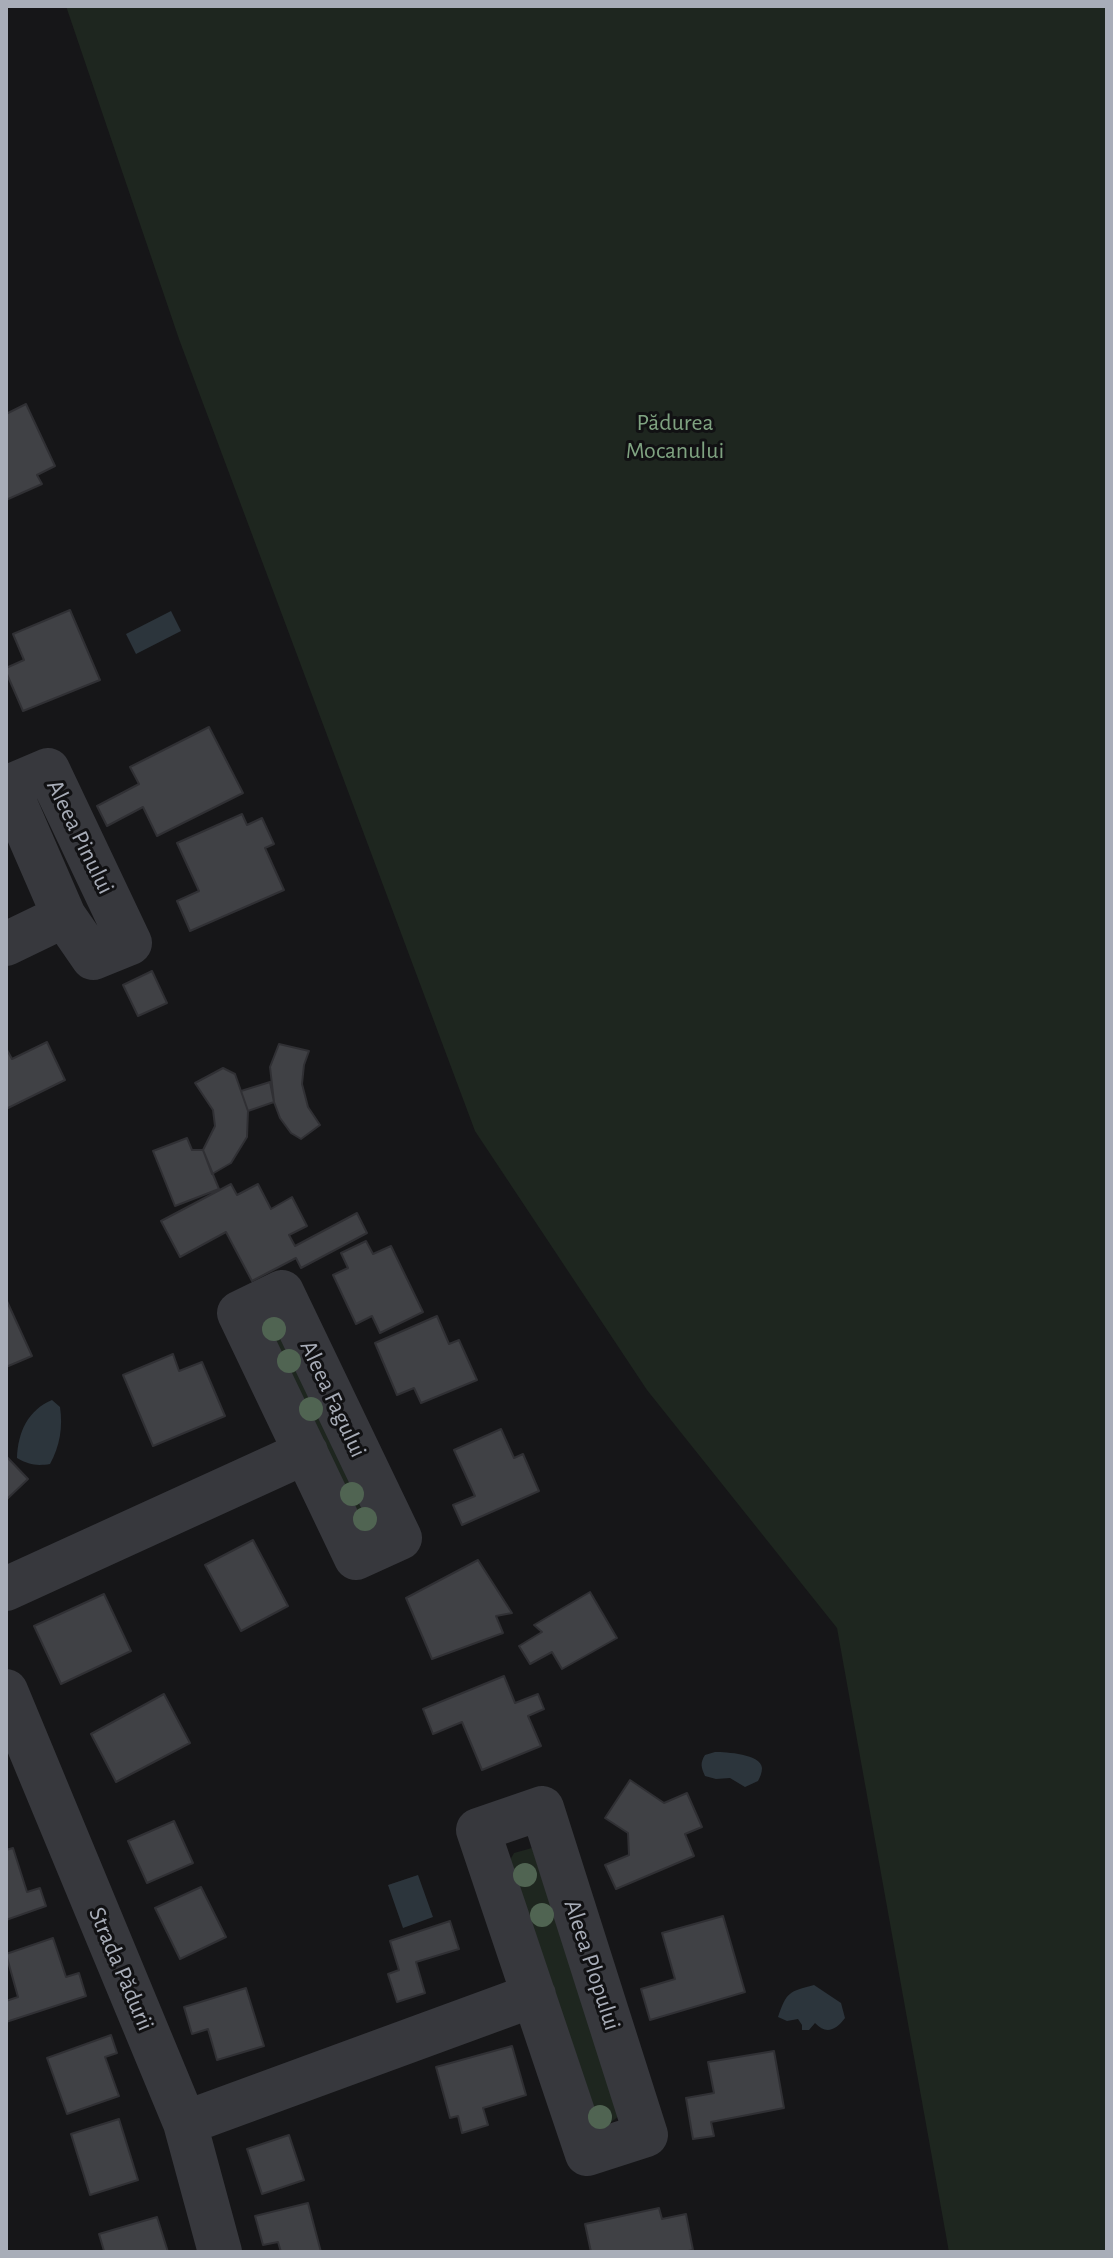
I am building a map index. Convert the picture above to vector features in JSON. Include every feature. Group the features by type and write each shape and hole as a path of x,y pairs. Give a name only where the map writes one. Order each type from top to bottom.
{"street":[{"name":"Aleea Pinului","path":"6,944 64,916"},
{"name":"Aleea Fagului","path":"282,1292 400,1538 356,1558 306,1452 239,1313 282,1292"},
{"name":"Aleea Fagului","path":"6,1589 306,1452"},
{"name":"Strada Pădurii","path":"6,1691 185,2123 220,2252"},
{"name":"Aleea Plopului","path":"542,1808 646,2135 587,2154 534,1995 478,1830 542,1808"},
{"path":"185,2123 534,1995"}],"green space":[{"name":"Pădurea Mocanului","path":"66,6 1107,6 1107,2252 949,2252 837,1628 647,1390 475,1131 179,339"},
{"path":"281,1316 378,1526 358,1535 260,1325"},
{"path":"532,1848 620,2115 609,2124 595,2121 509,1862 514,1853"}],"shaded area":[{"path":"171,611 181,631 136,654 126,634"},
{"path":"52,1400 60,1407 61,1422 60,1436 50,1464 33,1464 17,1458 26,1423 37,1410"},
{"path":"715,1752 756,1760 762,1768 758,1781 745,1787 730,1778 705,1776 702,1760 705,1755"},
{"path":"418,1875 433,1917 403,1928 388,1885"},
{"path":"814,1985 841,2003 845,2018 838,2026 827,2030 815,2023 809,2030 802,2030 798,2019 787,2021 778,2017 790,1994"}],"building":[{"path":"26,404 55,466 37,475 42,484 6,500 6,414"},
{"path":"70,610 100,680 23,711 6,672 6,668 24,660 13,634"},
{"path":"209,727 243,793 157,836 143,807 107,826 97,806 139,784 130,767"},
{"path":"242,814 247,825 262,818 274,844 265,848 284,890 190,931 177,901 199,891 177,843"},
{"path":"152,971 167,1003 138,1016 123,985"},
{"path":"47,1042 65,1080 6,1109 6,1048 12,1059"},
{"path":"279,1044 309,1051 302,1084 308,1107 320,1125 301,1139 291,1133 280,1118 274,1102 270,1067"},
{"path":"223,1068 235,1074 248,1111 247,1137 231,1163 212,1174 203,1150 215,1126 213,1110 195,1083"},
{"path":"270,1082 274,1102 248,1111 241,1091"},
{"path":"187,1138 192,1150 203,1150 219,1189 175,1206 153,1151"},
{"path":"231,1184 237,1195 258,1184 271,1209 292,1197 307,1226 289,1235 295,1246 357,1213 367,1233 301,1268 296,1258 252,1281 226,1232 180,1257 161,1221"},
{"path":"366,1241 373,1254 391,1246 423,1312 380,1333 372,1316 356,1324 333,1275 348,1268 341,1253"},
{"path":"6,1299 32,1356 6,1367"},
{"path":"437,1316 449,1344 459,1340 477,1380 421,1403 414,1388 397,1395 375,1343"},
{"path":"173,1354 179,1371 202,1362 225,1416 153,1446 123,1375"},
{"path":"501,1429 514,1458 523,1454 539,1491 462,1525 453,1505 475,1496 454,1450"},
{"path":"6,1456 28,1479 6,1500"},
{"path":"253,1540 288,1606 241,1631 205,1565"},
{"path":"478,1560 512,1613 496,1616 503,1633 432,1659 406,1598"},
{"path":"590,1592 617,1638 562,1669 552,1652 530,1664 519,1646 542,1632 534,1625"},
{"path":"104,1594 131,1651 61,1684 34,1626"},
{"path":"504,1676 515,1703 538,1694 544,1709 528,1716 541,1746 482,1770 462,1722 433,1734 423,1709"},
{"path":"164,1694 190,1743 116,1782 91,1734"},
{"path":"630,1780 664,1803 687,1793 702,1827 685,1834 694,1856 616,1889 605,1865 629,1855 628,1833 605,1818"},
{"path":"174,1821 193,1863 147,1883 128,1841"},
{"path":"13,1848 27,1892 40,1888 46,1906 6,1920 6,1850"},
{"path":"201,1887 226,1937 180,1959 155,1908"},
{"path":"723,1916 745,1992 650,2020 641,1989 675,1979 662,1933"},
{"path":"450,1921 459,1949 416,1962 425,1993 397,2002 388,1974 399,1970 390,1941"},
{"path":"53,1938 66,1977 79,1973 86,1996 6,2022 6,2001 18,1997 6,1954"},
{"path":"246,1988 264,2046 217,2060 208,2029 192,2034 184,2007"},
{"path":"111,2035 117,2053 105,2057 119,2096 67,2114 47,2058"},
{"path":"512,2046 526,2095 483,2108 488,2125 462,2133 458,2116 450,2118 436,2067"},
{"path":"774,2051 784,2108 711,2122 714,2136 693,2139 686,2098 714,2093 708,2062"},
{"path":"119,2119 138,2180 90,2195 71,2134"},
{"path":"289,2135 304,2180 262,2194 247,2149"},
{"path":"308,2203 321,2252 281,2252 278,2242 263,2245 255,2216"},
{"path":"659,2208 662,2219 686,2214 693,2250 591,2252 585,2224"},
{"path":"157,2217 168,2252 100,2252 104,2251 99,2234"}]}
